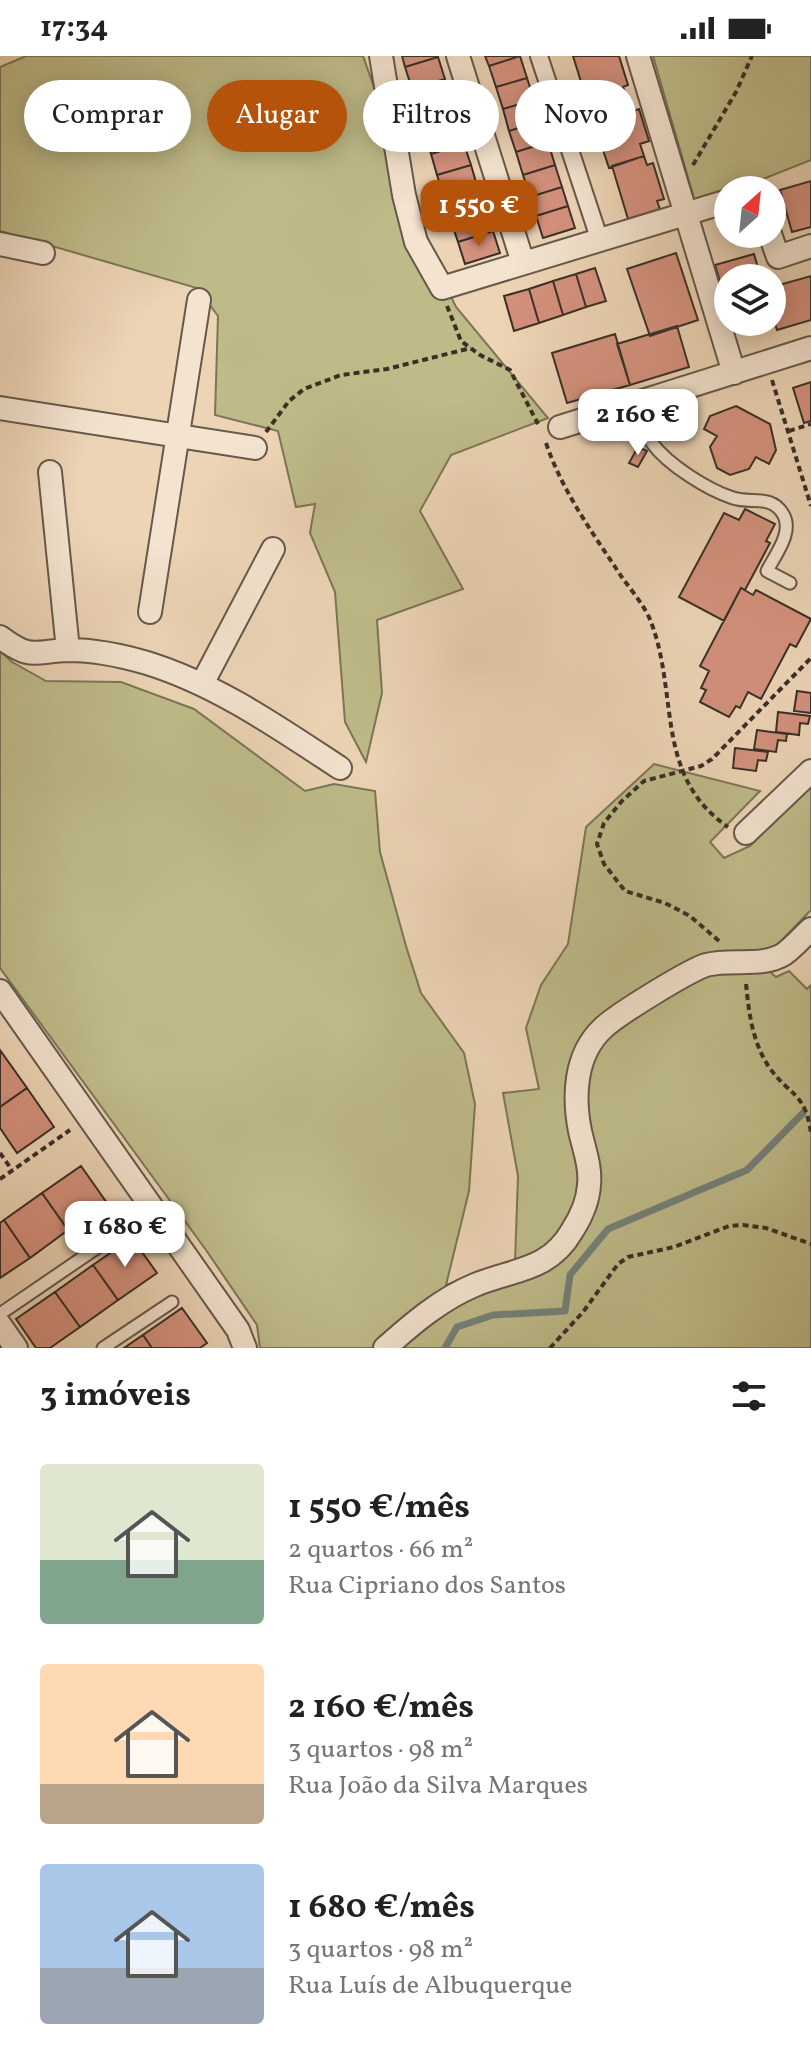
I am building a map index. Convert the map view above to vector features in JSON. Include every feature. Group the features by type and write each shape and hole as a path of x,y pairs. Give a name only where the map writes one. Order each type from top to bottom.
{"street":[{"path":"381,56 404,195 416,242 442,288 714,206"},
{"path":"458,56 523,263"},
{"path":"539,56 600,241"},
{"path":"638,56 734,373"},
{"path":"0,244 43,253"},
{"path":"775,248 778,257 811,246"},
{"path":"150,612 199,300"},
{"path":"560,427 811,348"},
{"path":"0,408 255,448"},
{"path":"50,472 68,650"},
{"path":"202,684 273,549"},
{"path":"0,637 17,650 34,655 68,650 113,655 202,684 244,706 340,768"},
{"path":"746,833 811,771"},
{"path":"385,1348 417,1320 474,1286 524,1271 554,1255 571,1233 585,1205 589,1184 576,1091 580,1066 588,1046 603,1027 706,965 766,960 783,954 811,929"},
{"path":"0,991 238,1330 245,1348"},
{"path":"0,1325 16,1348"}],"lane":[{"path":"635,404 652,442 676,466 730,497 772,503 784,515 785,536 767,571 790,583"},
{"path":"0,1314 123,1230"},
{"path":"103,1348 172,1302"}],"path":[{"path":"692,167 736,92 752,56"},
{"path":"442,288 461,341 510,370 542,434 557,477 650,618 659,646 681,772 715,819 730,829 746,833"},
{"path":"255,448 289,401 304,389 341,375 387,369 471,348"},
{"path":"766,362 811,506"},
{"path":"789,431 811,424"},
{"path":"811,658 712,759 701,766 644,781 604,823 597,844 604,864 625,891 665,903 690,916 740,961 757,1047 771,1070 801,1099 808,1111 811,1133"},
{"path":"0,1179 89,1117"},
{"path":"0,1153 12,1170"},
{"path":"550,1348 583,1312 618,1264 628,1257 674,1247 729,1226 743,1225 766,1228 811,1244"}],"shaded area":[{"path":"26,56 363,56 372,80 363,80 363,152 397,152 441,276 456,307 548,418 451,455 420,511 463,589 377,620 382,693 366,762 345,722 335,592 310,533 315,504 296,507 278,431 215,415 218,316 197,288 0,231 0,67"},
{"path":"653,56 811,56 811,160 770,176 714,176 714,198 696,205"},
{"path":"0,651 12,662 46,681 121,682 194,709 305,791 334,784 375,791 380,852 421,993 464,1053 475,1104 469,1191 446,1285 515,1261 518,1176 503,1093 539,1089 526,1028 541,985 568,944 586,827 654,764 760,791 710,842 724,858 750,846 811,784 811,910 774,948 769,971 776,977 789,971 807,989 811,985 811,1348 260,1348 257,1325 206,1250 0,968"}],"building":[{"path":"402,56 438,56 438,57 405,67"},
{"path":"485,56 520,56 489,66"},
{"path":"520,56 527,78 499,86 499,80 494,80 489,66"},
{"path":"573,56 619,56 626,80 580,80"},
{"path":"438,57 445,79 409,80 405,67"},
{"path":"515,81 515,106 503,109 499,86"},
{"path":"515,106 515,129 509,131 503,109"},
{"path":"639,109 649,141 640,144 644,156 609,168 604,152 636,152 636,110"},
{"path":"515,129 515,149 509,131"},
{"path":"467,152 471,165 437,175 431,154"},
{"path":"516,152 551,152 555,165 523,175"},
{"path":"644,156 647,165 653,163 664,199 657,201 660,209 628,219 612,166"},
{"path":"471,165 478,189 445,199 437,175"},
{"path":"555,165 562,187 530,197 523,175"},
{"path":"811,181 811,227 792,232 786,211 786,188"},
{"path":"562,187 568,206 536,216 530,197"},
{"path":"477,190 483,207 448,217 443,200"},
{"path":"568,206 575,228 543,238 536,216"},
{"path":"486,207 493,231 458,242 450,218"},
{"path":"493,231 500,253 465,264 458,242"},
{"path":"676,253 698,320 650,336 627,269"},
{"path":"754,254 757,264 719,264"},
{"path":"595,268 606,301 586,307 576,274"},
{"path":"576,274 586,307 563,315 553,281"},
{"path":"811,276 811,320 786,327 786,283"},
{"path":"553,281 563,315 539,323 529,289"},
{"path":"529,289 539,323 514,331 504,296"},
{"path":"677,326 689,367 630,385 617,344"},
{"path":"615,334 630,385 567,403 552,353"},
{"path":"811,382 811,421 804,423 793,388"},
{"path":"736,406 770,424 776,450 769,464 756,457 749,469 730,475 717,468 710,447 717,436 704,429 710,416"},
{"path":"638,447 647,451 638,467 629,463"},
{"path":"745,509 775,524 766,541 770,543 724,621 679,597 724,513 739,520"},
{"path":"741,588 753,595 756,590 811,619 796,647 790,644 761,699 748,692 740,708 736,706 729,717 700,702 706,690 701,688 709,671 700,666"},
{"path":"797,691 811,693 811,713 794,711"},
{"path":"778,712 810,716 808,724 800,723 799,735 776,732"},
{"path":"757,730 787,734 786,741 778,740 776,752 754,749"},
{"path":"735,748 768,752 766,761 758,760 756,771 733,768"},
{"path":"0,1050 27,1088 0,1107"},
{"path":"27,1088 54,1127 17,1153 0,1128 0,1107"},
{"path":"81,1166 107,1203 68,1230 42,1193"},
{"path":"42,1193 68,1230 30,1258 4,1220"},
{"path":"4,1220 30,1258 0,1278 0,1223"},
{"path":"132,1238 157,1273 118,1300 93,1265"},
{"path":"93,1265 118,1300 80,1327 55,1292"},
{"path":"55,1292 80,1327 50,1348 36,1348 16,1319"},
{"path":"182,1308 207,1343 200,1348 152,1348 143,1335"},
{"path":"143,1335 152,1348 124,1348"}],"waterway":[{"path":"445,1348 457,1327 493,1315 565,1311 570,1275 608,1229 747,1170 803,1113"}]}
